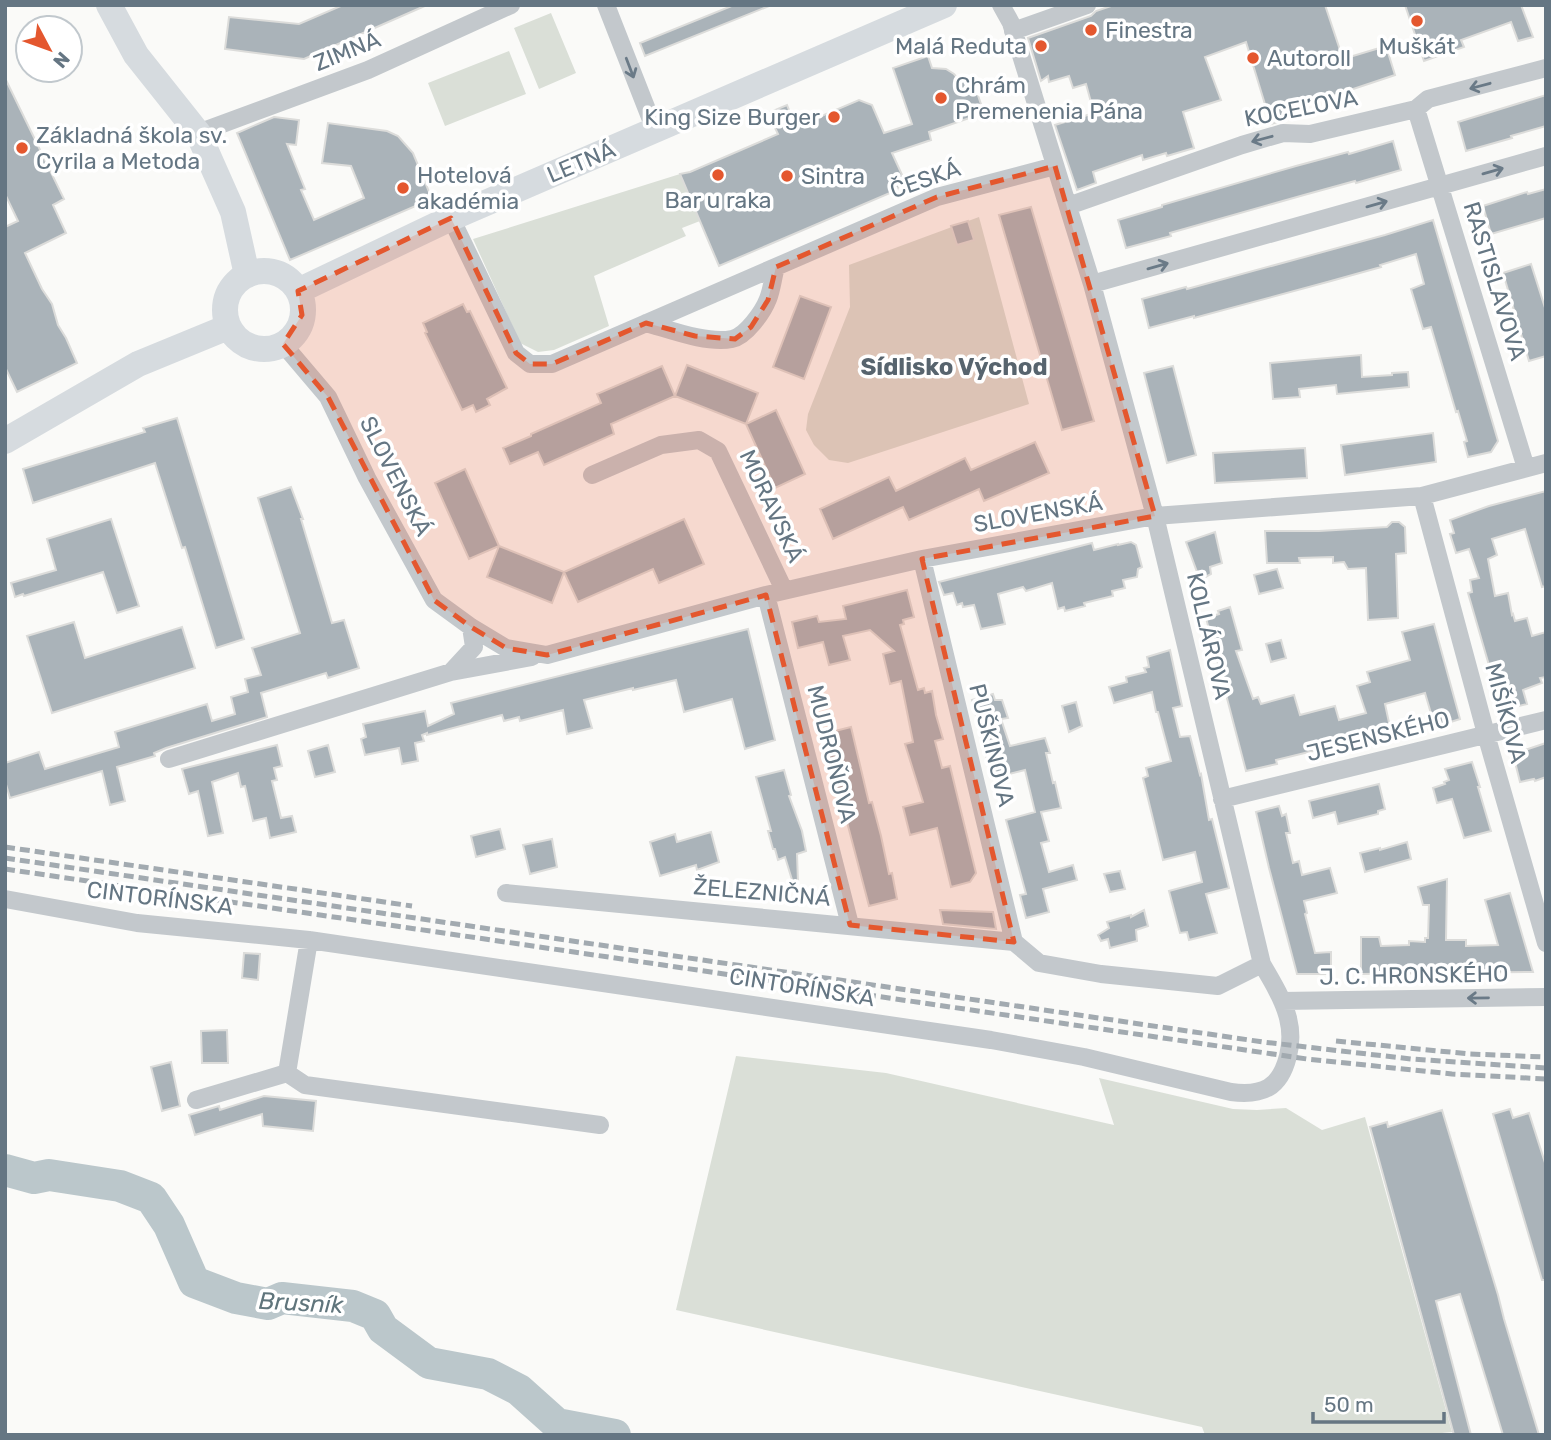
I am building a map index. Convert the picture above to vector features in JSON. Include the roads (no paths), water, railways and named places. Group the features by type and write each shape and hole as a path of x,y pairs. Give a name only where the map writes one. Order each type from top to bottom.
{"street":[{"path":"109,5 136,55 198,133 233,212 247,275"},
{"name":"ZIMNÁ","path":"198,133 368,70 511,5"},
{"path":"606,5 655,130"},
{"name":"LETNÁ","path":"298,291 451,218 944,5"},
{"name":"KOLLÁROVA","path":"1001,5 1011,23 1092,284 1155,516 1262,964 1282,1001 1288,1020 1289,1050 1281,1077"},
{"path":"1013,31 1087,5"},
{"name":"KOCEĽOVA","path":"1068,206 1283,133 1310,134 1416,109 1428,99 1546,68"},
{"name":"RASTISLAVOVA","path":"1416,109 1526,468"},
{"path":"1092,284 1546,156"},
{"name":"ČESKÁ","path":"451,218 516,353 530,364 552,364 937,197 1055,166"},
{"path":"646,323 695,336 734,338 751,327 768,300 776,267"},
{"path":"261,271 276,273 288,280 298,291 302,304 299,327 283,344 258,349 246,345 229,327 225,303 229,291 247,275 261,271"},
{"path":"5,441 138,364 229,327"},
{"name":"SLOVENSKÁ","path":"283,344 328,397 367,478 434,600 506,648 547,654"},
{"name":"MORAVSKÁ","path":"592,475 661,445 699,440 718,451 784,590"},
{"name":"SLOVENSKÁ","path":"169,759 451,673 547,654 784,590 922,559 1155,516 1422,496 1546,463"},
{"name":"MIŠÍKOVA","path":"1422,496 1486,735 1546,943"},
{"name":"PUŠKINOVA","path":"922,559 1014,942"},
{"name":"MUDROŇOVA","path":"766,595 850,925"},
{"path":"451,673 474,647 471,626"},
{"name":"JESENSKÉHO","path":"1222,799 1546,720"},
{"name":"ŽELEZNIČNÁ","path":"506,893 1014,942"},
{"name":"CINTORÍNSKA","path":"5,899 137,923 309,940 1024,1045 1245,1094 1265,1089 1281,1077"},
{"path":"287,1073 309,940"},
{"path":"1014,942 1039,962 1101,974 1218,986 1262,964"},
{"name":"J. C. HRONSKÉHO","path":"1282,1001 1546,997"},
{"path":"196,1100 287,1073"},
{"path":"287,1073 305,1085 600,1125"}],"waterway":[{"name":"Brusník","path":"5,1170 34,1178 49,1175 120,1186 151,1198 169,1225 194,1282 236,1298 268,1304 282,1298 353,1306 375,1315 383,1329 429,1363 488,1374 519,1390 557,1424 615,1435"}],"railway":[{"path":"5,847 412,906"},
{"path":"5,858 1263,1042 1411,1059 1546,1068"},
{"path":"5,869 1307,1059 1452,1074 1546,1079"},
{"path":"1336,1041 1470,1054 1546,1057"}],"place":[{"name":"Muškát","path":"1417,21"},
{"name":"Finestra","path":"1091,30"},
{"name":"Malá Reduta","path":"1041,46"},
{"name":"Autoroll","path":"1253,58"},
{"name":"Chrám Premenenia Pána","path":"941,98"},
{"name":"King Size Burger","path":"834,117"},
{"name":"Základná škola sv. Cyrila a Metoda","path":"22,148"},
{"name":"Bar u raka","path":"718,175"},
{"name":"Sintra","path":"787,176"},
{"name":"Hotelová akadémia","path":"403,188"}],"district":[{"name":"Sídlisko Východ","path":"954,367"}]}
